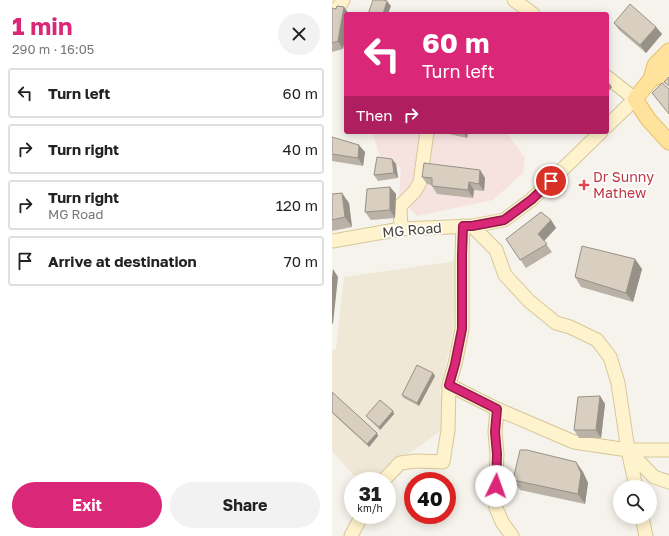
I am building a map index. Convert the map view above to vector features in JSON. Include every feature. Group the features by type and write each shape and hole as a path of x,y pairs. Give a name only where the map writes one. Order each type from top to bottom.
{"main road":[{"path":"669,51 655,65 651,79 635,99 648,118 669,142"},
{"path":"651,79 664,74 669,69"}],"street":[{"path":"332,11 338,8 343,0"},
{"path":"514,0 530,12"},
{"path":"609,79 635,99 609,124"},
{"path":"401,229 400,206 420,182 427,134"},
{"name":"MG Road","path":"332,241 401,229 467,226 504,220 531,200 599,134"},
{"path":"392,472 400,463 416,461 443,462 448,430 449,385 462,329 462,255 467,226 496,250 505,275 529,301 556,323 570,327 597,340 610,357 618,383 628,450 634,480"},
{"path":"449,385 497,409 574,442 628,450 669,450"},
{"path":"497,409 495,432 497,454 495,495 496,508 502,522 512,536"},
{"path":"628,450 654,477 669,482"},
{"path":"352,536 358,524"},
{"path":"643,524 646,536"}],"shaded area":[{"path":"374,134 507,134 525,158 523,173 493,200 417,216 399,196 401,168 379,155"},
{"path":"457,261 453,332 440,392 445,428 383,472 351,472 332,451 332,351 336,349 344,277"}],"building":[{"path":"373,0 387,1 384,12 369,12"},
{"path":"630,4 656,27 640,45 614,23"},
{"path":"337,6 344,7 338,41 332,43 332,8 336,9"},
{"path":"669,77 669,86 664,82"},
{"path":"662,83 669,89 669,114 652,93"},
{"path":"332,137 359,145 358,158 332,154"},
{"path":"377,157 392,159 394,173 374,175"},
{"path":"424,163 480,170 479,184 469,182 468,190 432,186 432,178 422,177"},
{"path":"390,187 390,210 365,212 367,189"},
{"path":"342,193 345,217 332,220 332,194"},
{"path":"541,212 551,220 538,234 547,244 520,260 506,239"},
{"path":"582,246 635,259 626,293 575,277"},
{"path":"417,365 433,373 417,403 402,395"},
{"path":"332,392 377,433 367,444 332,412"},
{"path":"600,396 596,430 574,430 578,397"},
{"path":"380,400 393,411 379,427 366,416"},
{"path":"520,450 527,450 576,462 581,473 578,494 513,480"}],"place":[{"name":"Dr Sunny Mathew","path":"584,185"}],"route":[{"path":"496,486 497,454 495,432 497,409 449,385 462,329 463,226 472,226 504,220 531,200 551,181"}]}
